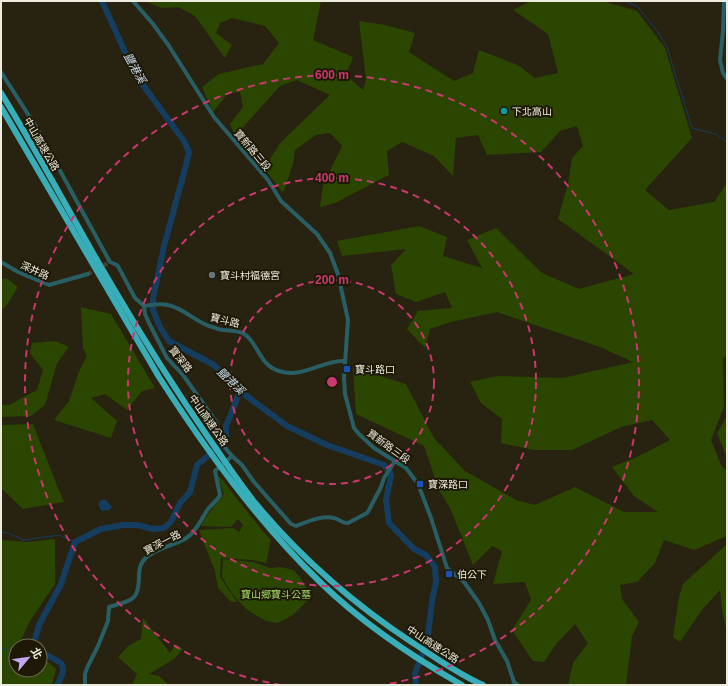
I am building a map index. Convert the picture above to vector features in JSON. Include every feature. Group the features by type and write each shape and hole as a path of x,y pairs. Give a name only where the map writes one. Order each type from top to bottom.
{"highway":[{"name":"中山高速公路","path":"1,93 114,289 178,393 256,504 312,563 360,605 409,640 467,677 483,685"},
{"name":"中山高速公路","path":"1,107 128,326 182,412 224,472 290,552 321,583 356,613 403,649 462,685"}],"street":[{"name":"寶新路三段","path":"133,1 153,24 169,46 214,117 268,180 281,201 317,234 330,253 338,274 348,320 344,361 345,394 354,428 374,448 395,460 410,472 420,488 447,568 464,582 479,603 488,620 495,640 507,661 514,682 518,685"},
{"path":"724,1 724,26 720,60 723,73 727,79"},
{"name":"寶深路","path":"1,72 35,125 110,262 117,265 135,298 144,306 145,314 167,358 183,375 217,423 218,439 232,456 242,465 254,482 287,520 293,525 329,517 338,519 345,524 355,520 367,513 381,487 384,478 395,460"},
{"name":"深井路","path":"1,262 18,272 49,286 58,282 80,278 88,274"},
{"name":"寶斗路","path":"144,306 159,304 172,306 207,325 222,330 238,331 250,340 265,362 279,372 300,372 339,361 344,361"},
{"name":"寶深一路","path":"85,685 85,674 108,621 109,607 123,604 130,601 135,596 138,590 140,565 144,560 159,550 182,541 196,529 209,508 216,502 220,495 215,471 232,456"}],"green space":[{"path":"145,1 321,1 313,40 353,57 346,75 363,90 366,80 359,21 385,25 415,33 409,52 454,81 473,73 479,50 518,65 535,78 558,73 548,34 513,10 531,1 602,1 637,11 665,48 692,138 645,190 669,210 714,202 727,183 727,356 723,358 724,407 711,440 721,465 727,471 727,536 694,550 664,540 655,563 637,582 620,585 622,599 639,622 632,636 626,685 568,685 573,663 588,643 575,624 557,643 544,662 533,661 512,630 531,600 525,582 493,584 502,551 492,546 473,565 450,508 439,490 424,446 356,414 353,368 406,384 434,438 465,471 516,500 535,505 575,487 624,512 658,512 634,496 612,467 639,456 670,440 652,420 621,427 572,450 534,450 501,443 502,419 481,403 470,382 497,376 563,378 633,362 600,347 497,312 451,322 430,329 425,348 407,329 418,311 452,308 445,292 416,302 396,294 391,265 406,249 342,256 337,241 419,226 447,237 443,256 482,268 467,240 496,228 542,273 579,289 634,274 558,219 568,184 572,158 583,146 577,126 560,131 541,152 487,155 478,135 456,138 453,176 434,156 402,142 387,151 389,175 335,203 320,207 323,185 342,146 330,133 316,135 295,150 293,164 283,193 264,168 281,142 330,95 297,80 280,86 235,136 230,124 243,107 240,92 228,93 213,112 202,87 219,74 263,64 279,43 265,26 232,18 220,23 216,33 232,45 225,58 195,16 178,7 162,8"},
{"path":"6,278 18,287 7,305 1,310 1,280"},
{"path":"81,307 111,314 155,388 142,391 127,410 105,394 91,398 117,421 111,438 54,420 69,401 80,369 87,356 83,348"},
{"path":"55,341 69,347 57,363 45,405 31,416 1,417 1,405 9,405 37,390 43,370 30,353 32,343"},
{"path":"727,416 727,458 717,433"},
{"path":"33,424 64,502 23,509 1,488 1,425"},
{"path":"217,476 220,477 271,540 266,563 252,560 221,558 220,577 237,602 231,602 218,588 215,571 199,530 233,528 239,532 243,525 238,519 231,527 201,526 208,514 224,494"},
{"path":"55,539 55,584 30,621 22,638 8,638 8,678 48,678 48,662 56,669 52,685 1,685 1,540 28,542"},
{"path":"727,544 727,633 720,590 702,610 680,642 673,637 679,597 683,584"},
{"name":"寶山鄉寶斗公墓","path":"223,559 253,562 270,568 281,567 293,570 300,577 307,589 309,599 293,615 278,623 266,621 247,610 233,595 222,577"},
{"path":"143,618 170,653 176,644 183,649 174,659 149,674 159,676 169,685 132,685 137,674 118,657 128,646 141,639"}],"water":[{"path":"105,499 112,507 109,510 103,511 100,508 99,502"}],"waterway":[{"name":"鹽港溪","path":"102,1 135,74 184,141 189,152 164,246 153,299 153,310 160,327 169,341 214,365 240,391 287,426 327,445 384,465 390,472 391,476 386,500 389,523 414,549 426,555 435,567 436,582 427,643 415,673 416,685"},
{"path":"625,1 638,7 658,32 667,47 692,128 716,134 727,142"},
{"path":"35,638 39,625 61,584 75,542 101,529 123,525 137,525 153,529 164,528 171,522 180,503 190,492 197,465 226,440 226,426 240,391"},
{"path":"1,532 8,533 24,540 59,535 75,542"},
{"path":"1,648 8,650"},
{"path":"48,656 61,663 63,669 57,685"}],"tunnel":[{"path":"88,274 110,262"}],"place":[{"name":"下北高山","path":"504,111"},
{"name":"寶斗村福德宮","path":"212,275"},
{"name":"寶斗路口","path":"347,369"},
{"name":"寶深路口","path":"420,484"},
{"name":"伯公下","path":"449,574"}]}
